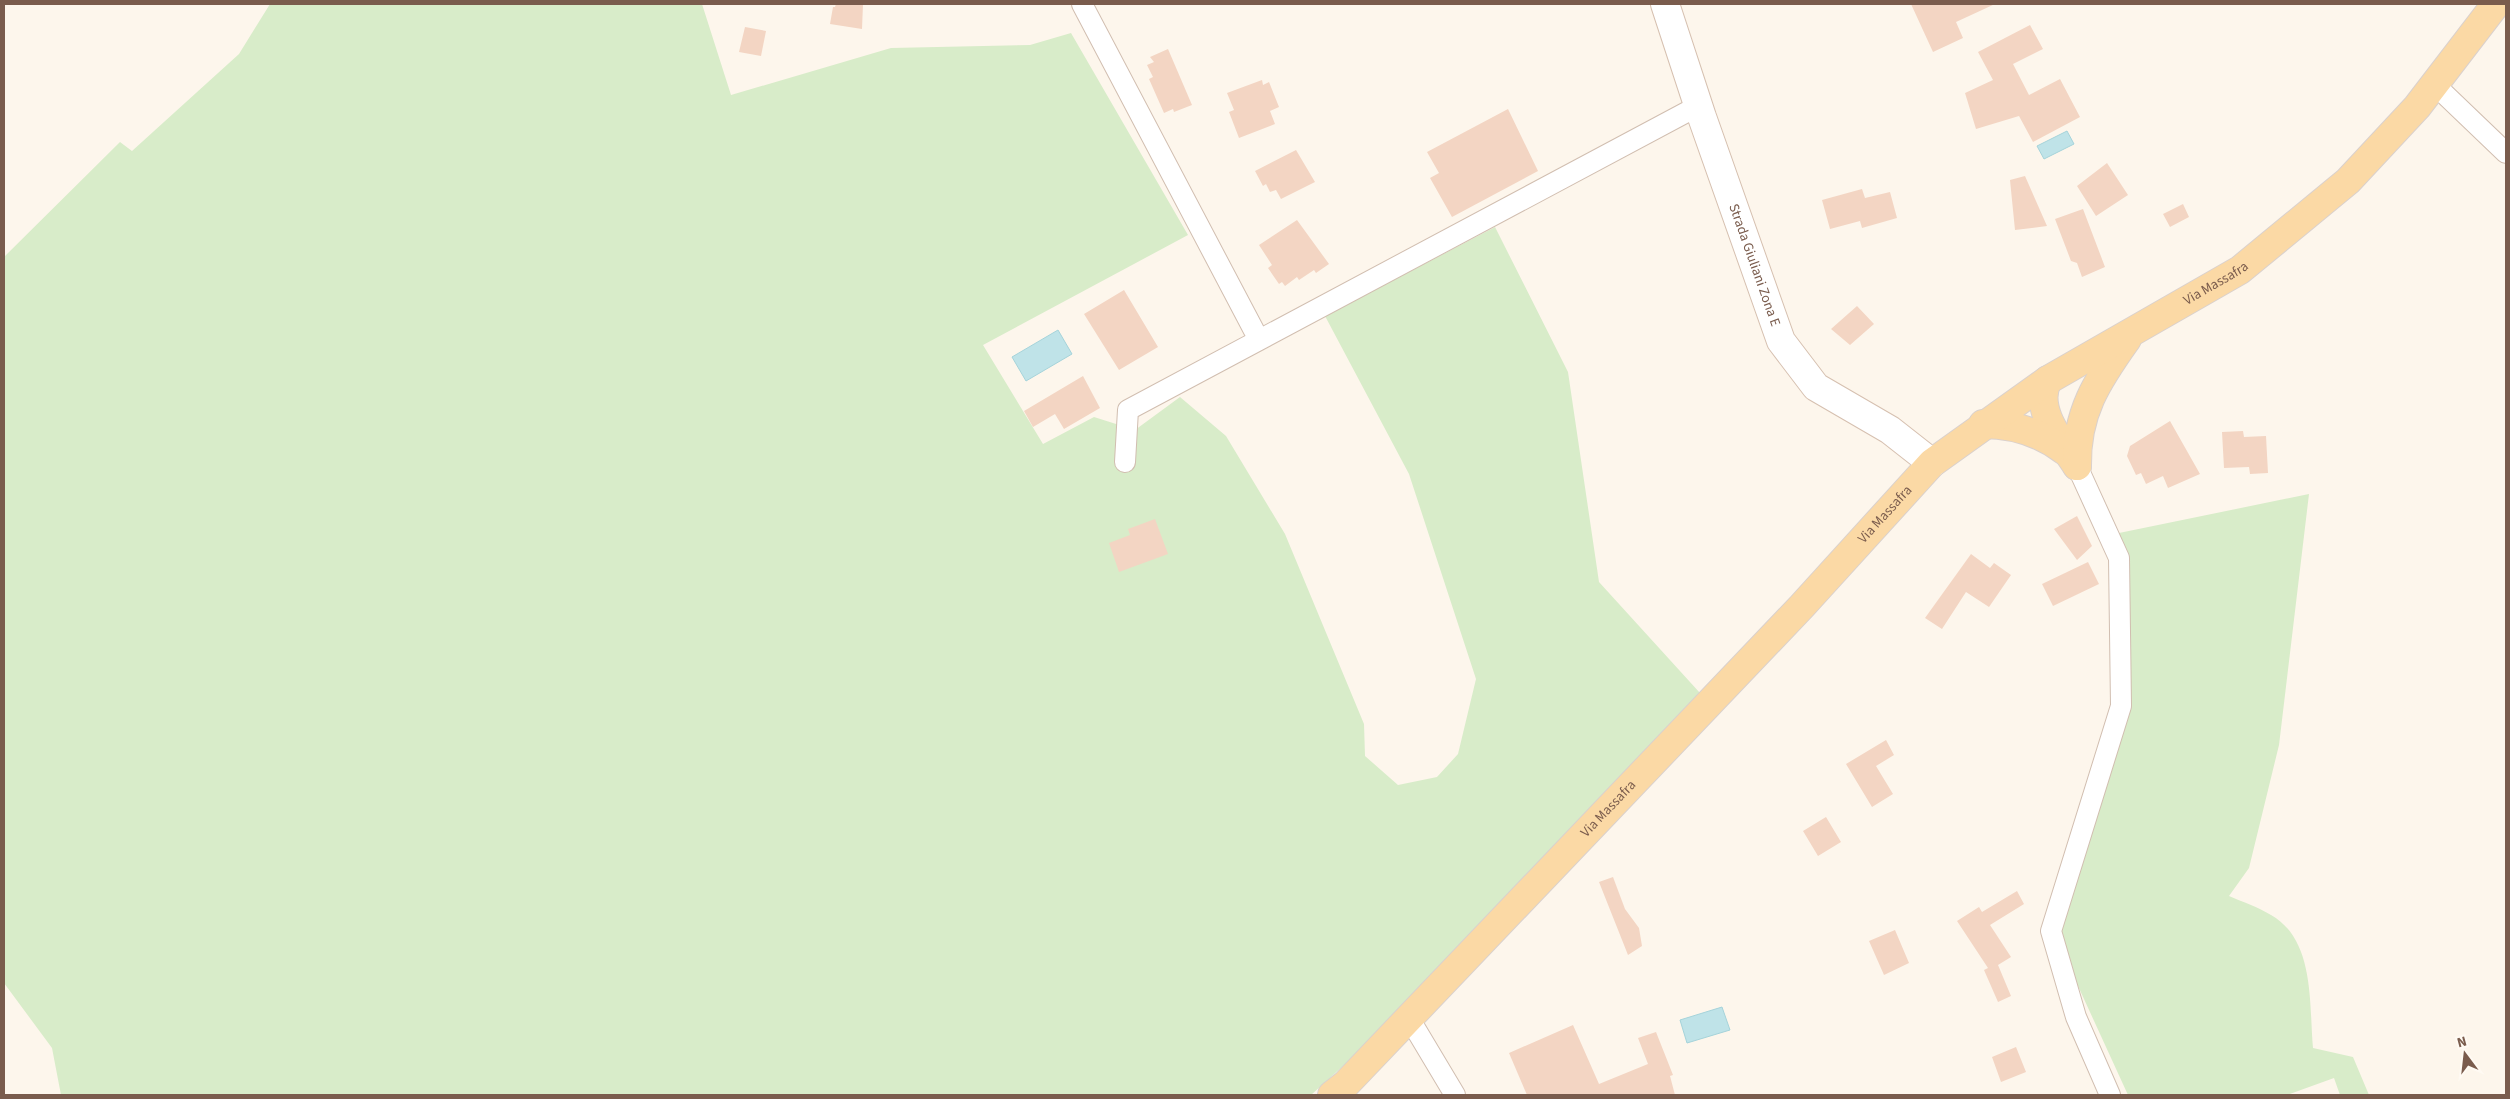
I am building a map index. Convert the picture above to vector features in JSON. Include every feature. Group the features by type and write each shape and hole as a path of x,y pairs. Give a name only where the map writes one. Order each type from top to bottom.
{"main road":[{"name":"Via Massafra","path":"1332,1095 1346,1084 1802,606 1932,463 1983,424 2048,380 2240,270 2348,181 2417,107 2496,4"},
{"path":"2072,459 2080,425 2093,391 2133,332"},
{"path":"2072,459 2051,424 2044,405 2043,388 2048,380 2061,382 2069,388 2077,403 2080,425"},
{"path":"1983,424 2010,426 2040,434 2072,459"}],"street":[{"path":"1082,4 1260,340"},
{"name":"Strada Giuliani Zona E","path":"1665,4 1698,106 1780,341 1816,387 1890,430 1932,463"},
{"path":"2434,84 2506,153"},
{"path":"1125,462 1128,410 1698,106"},
{"path":"2072,459 2119,558 2121,706 2051,931 2076,1017 2110,1095"},
{"path":"1409,1018 1455,1095"}],"green space":[{"path":"270,4 702,4 731,95 891,48 1030,45 1071,33 1188,235 983,345 1043,444 1094,417 1135,430 1180,397 1226,436 1285,534 1364,724 1365,756 1398,785 1437,777 1458,754 1476,679 1409,474 1325,316 1495,227 1568,372 1599,582 1700,693 1396,1018 1311,1095 61,1095 52,1048 4,983 4,257 120,142 132,151 239,54"},
{"path":"2309,494 2279,745 2249,868 2229,896 2271,915 2285,926 2296,940 2303,956 2310,993 2313,1048 2353,1057 2369,1095 2340,1095 2334,1078 2287,1095 2128,1095 2062,951 2062,886 2125,675 2119,533"}],"water":[{"path":"2067,131 2074,144 2044,159 2037,146"},
{"path":"1058,330 1072,354 1026,381 1012,357"},
{"path":"1722,1007 1730,1030 1687,1043 1680,1020"}],"building":[{"path":"836,4 863,4 862,29 830,24 833,7"},
{"path":"1911,4 1995,4 1956,22 1963,38 1933,52"},
{"path":"2030,25 2043,49 2013,64 2029,95 2060,79 2080,117 2033,142 2019,116 1976,129 1965,93 1993,80 1978,52"},
{"path":"745,27 766,31 761,56 739,52"},
{"path":"1168,49 1192,105 1174,112 1173,109 1164,113 1149,79 1153,77 1147,65 1154,62 1150,57"},
{"path":"1262,80 1263,85 1269,82 1279,107 1270,111 1275,124 1239,138 1229,112 1234,110 1227,93"},
{"path":"1508,109 1538,171 1452,217 1430,178 1439,173 1427,152"},
{"path":"1296,150 1315,182 1281,199 1276,190 1270,192 1266,184 1263,186 1255,171"},
{"path":"2107,163 2128,195 2096,216 2077,186"},
{"path":"2025,176 2047,226 2015,230 2010,180"},
{"path":"1862,189 1865,198 1890,192 1897,218 1862,228 1860,221 1830,229 1822,200"},
{"path":"2183,204 2189,217 2170,227 2163,214"},
{"path":"2083,209 2105,267 2082,277 2077,263 2071,261 2055,219"},
{"path":"1297,220 1329,264 1316,273 1314,270 1299,280 1297,277 1285,286 1282,282 1279,284 1268,268 1272,265 1259,245"},
{"path":"1124,290 1158,347 1119,370 1084,314"},
{"path":"1857,306 1874,324 1850,345 1831,329"},
{"path":"1083,376 1100,408 1064,429 1055,414 1033,427 1024,411"},
{"path":"2170,421 2200,474 2168,488 2163,476 2146,484 2141,473 2136,475 2127,456 2130,446"},
{"path":"2243,431 2244,437 2266,436 2268,473 2250,474 2249,467 2224,468 2222,432"},
{"path":"2077,516 2092,546 2077,560 2054,529"},
{"path":"1155,519 1168,554 1119,572 1109,543 1130,535 1128,529"},
{"path":"1971,554 1990,568 1994,563 2011,575 1989,607 1966,592 1942,629 1925,618"},
{"path":"2088,562 2099,584 2053,606 2042,584"},
{"path":"1886,740 1894,755 1876,766 1893,794 1872,807 1846,764"},
{"path":"1826,817 1841,842 1818,856 1803,831"},
{"path":"1613,877 1625,909 1639,928 1642,946 1628,955 1599,882"},
{"path":"2017,891 2024,904 1990,925 2011,957 1998,965 2011,996 1998,1002 1984,970 1988,968 1957,921 1979,907 1982,912"},
{"path":"1895,930 1909,963 1884,975 1869,941"},
{"path":"1573,1025 1599,1084 1648,1064 1638,1038 1656,1032 1673,1075 1670,1076 1675,1095 1527,1095 1509,1053"},
{"path":"2016,1047 2026,1072 2001,1082 1992,1057"}]}
